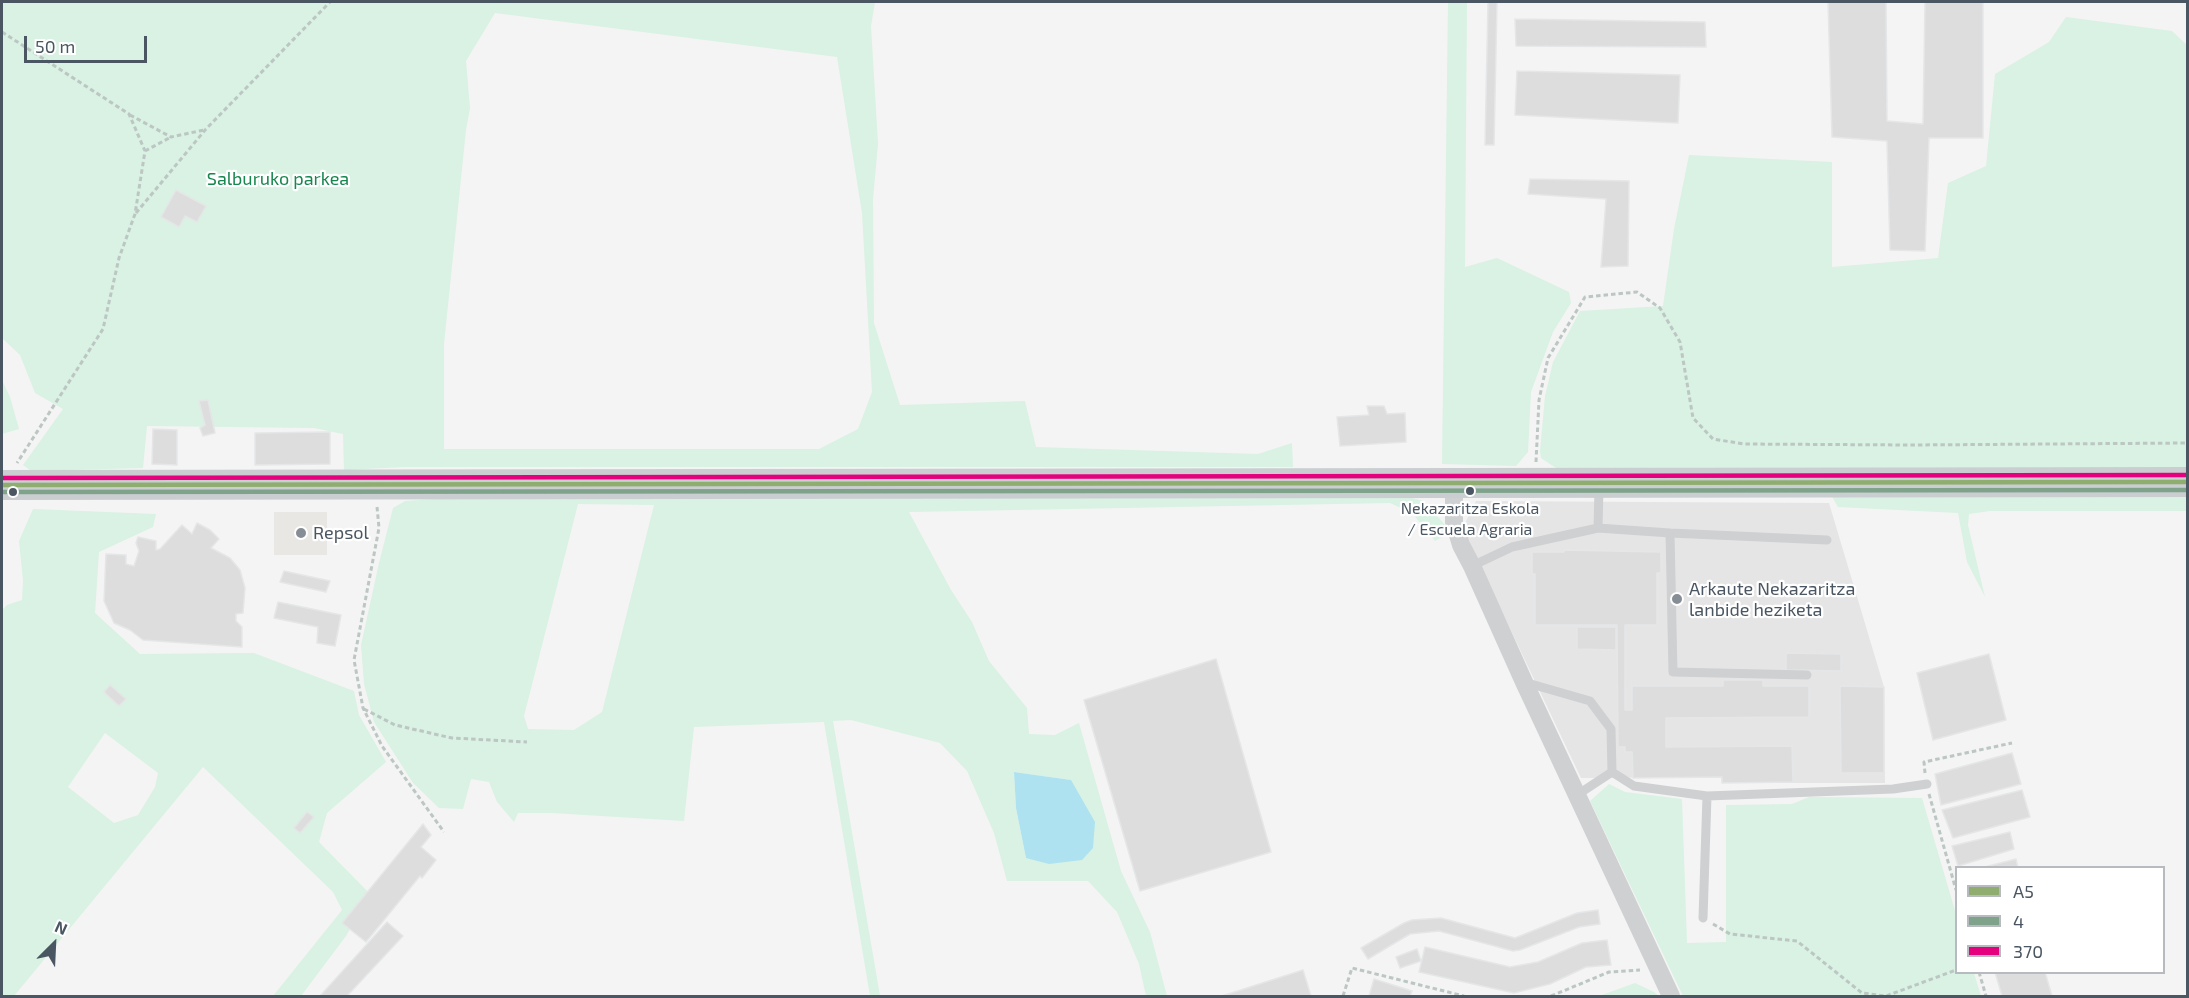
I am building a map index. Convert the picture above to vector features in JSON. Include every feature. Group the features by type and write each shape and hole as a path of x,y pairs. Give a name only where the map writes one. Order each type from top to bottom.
{"main road":[{"path":"2,486 2187,482"}],"street":[{"path":"1454,482 1454,522 1461,545 1671,996"}],"lane":[{"path":"1598,528 1599,482"},
{"path":"1472,566 1512,547 1598,528 1827,540"},
{"path":"1670,533 1672,672 1807,675"},
{"path":"1524,682 1590,701 1611,729 1612,772"},
{"path":"1577,795 1612,772"},
{"path":"1612,772 1634,786 1707,796 1893,789 1927,784"},
{"path":"1703,918 1707,796"}],"path":[{"path":"135,214 206,129 330,2"},
{"path":"2,32 129,114 171,137"},
{"path":"2,486 103,329 119,258 135,214 145,151 129,114"},
{"path":"145,151 171,137 206,129"},
{"path":"1536,483 1539,400 1548,358 1585,297 1638,292 1660,308 1680,342 1693,418 1713,439 1744,444 1816,445 2187,442"},
{"path":"374,484 379,528 354,660 363,708 382,746 444,832"},
{"path":"363,708 395,725 452,738 527,742"},
{"path":"1955,886 1927,784 1924,762 2012,743"},
{"path":"1703,918 1730,934 1797,941 1862,993 1886,996 1955,970"},
{"path":"1343,996 1352,968 1464,996"},
{"path":"1551,996 1609,972 1659,969"},
{"path":"1980,974 1986,996"}],"shaded area":[{"name":"Arkaute Nekazaritza lanbide heziketa","path":"1476,501 1829,503 1884,687 1885,783 1722,783 1721,777 1581,778 1466,536 1465,523"},
{"name":"Repsol","path":"274,512 327,512 327,555 274,555"}],"green space":[{"name":"Salburuko parkea","path":"2,2 875,2 871,26 878,144 873,199 874,323 900,405 1025,401 1036,447 1258,454 1292,443 1293,467 404,467 344,470 343,434 314,428 147,426 143,468 31,471 23,465 63,409 35,393 20,355 2,338","holes":["495,13 837,57 862,213 872,392 858,429 819,449 444,449 444,344 470,108 466,61"]},
{"path":"1448,2 1467,2 1465,267 1497,258 1569,292 1571,303 1553,332 1531,392 1528,452 1516,466 1442,464"},
{"path":"2066,17 2172,31 2187,45 2187,467 1556,468 1541,458 1545,396 1553,362 1580,311 1663,306 1674,229 1689,155 1832,162 1832,267 1938,258 1948,183 1986,166 1995,74 2049,42"},
{"path":"2,380 10,397 19,429 2,434"},
{"path":"1831,495 2187,495 2188,511 1990,511 1969,514 1968,525 1985,597 1967,562 1958,513 1838,507"},
{"path":"1404,496 1424,501 1445,525 1447,535 1435,541 1412,513 1390,503 909,512 951,590 972,622 989,661 1027,708 1029,734 1055,735 1079,723 1121,871 1150,932 1167,996 1146,996 1139,964 1117,912 1088,881 1007,881 994,833 967,771 940,743 851,720 833,721 880,996 870,996 824,722 694,727 684,821 518,813 514,822 497,802 489,782 471,779 463,809 439,808 413,783 374,722 364,684 361,645 393,508 405,501 448,498","holes":["578,504 654,505 602,712 574,730 528,729 524,716","1014,772 1071,780 1026,858 1016,808"]},
{"path":"33,509 156,514 153,527 99,552 95,613 140,654 254,653 354,691 359,715 386,762 327,813 319,842 370,894 346,936 301,996 273,996 342,910 333,892 203,767 14,996 2,996 2,610 7,605 22,600 23,581 19,541","holes":["105,733 158,773 155,787 138,815 114,823 68,787"]},
{"path":"1609,784 1625,792 1682,799 1687,943 1726,942 1726,805 1792,804 1809,797 1922,798 1955,911 1955,974 1974,974 1981,996 1683,996 1590,801"},
{"path":"1635,983 1659,996 1599,996"}],"water":[{"path":"1014,772 1071,780 1095,822 1093,848 1082,860 1049,864 1026,858 1016,808"}],"building":[{"path":"1488,2 1497,2 1494,145 1485,145"},
{"path":"1828,2 1886,2 1887,121 1923,124 1925,2 1983,2 1983,138 1929,138 1925,251 1890,250 1887,141 1832,137"},
{"path":"1515,19 1705,22 1706,47 1516,46"},
{"path":"1517,71 1680,75 1678,123 1515,115"},
{"path":"1530,179 1629,181 1628,266 1601,267 1606,199 1528,194"},
{"path":"176,190 206,206 197,222 185,216 179,227 161,217"},
{"path":"208,400 215,433 203,436 200,428 205,425 199,401"},
{"path":"1367,406 1384,406 1387,414 1405,413 1406,442 1340,446 1337,417 1369,415"},
{"path":"153,429 177,430 177,465 152,464"},
{"path":"330,432 330,464 255,465 255,433"},
{"path":"197,523 210,530 219,539 211,548 230,558 240,570 245,588 243,613 236,614 236,621 242,627 242,647 143,640 130,630 114,623 104,601 106,554 126,555 126,564 134,566 139,551 136,543 138,537 156,541 156,550 160,549 182,525 192,534"},
{"path":"1564,550 1661,552 1661,573 1657,573 1657,625 1625,625 1625,710 1632,710 1632,686 1723,686 1723,680 1763,680 1763,686 1809,686 1809,717 1666,718 1666,747 1792,746 1793,782 1722,783 1722,777 1633,778 1632,752 1625,752 1625,747 1618,747 1617,625 1535,625 1535,574 1532,574 1532,552 1564,552"},
{"path":"284,571 330,581 326,592 280,582"},
{"path":"278,602 341,615 335,646 317,643 318,627 274,618"},
{"path":"1577,627 1616,627 1616,650 1577,649"},
{"path":"1786,653 1841,654 1841,671 1786,670"},
{"path":"1989,654 2006,720 1933,740 1917,673"},
{"path":"1216,659 1271,852 1140,891 1084,700"},
{"path":"110,685 126,699 119,706 104,692"},
{"path":"1840,686 1884,687 1884,773 1841,773"},
{"path":"2012,753 2021,784 1941,805 1935,774"},
{"path":"2022,790 2030,817 1953,838 1942,810"},
{"path":"307,812 314,817 300,833 294,828"},
{"path":"423,824 431,835 421,847 436,860 366,942 342,923"},
{"path":"2010,832 2014,849 1958,866 1952,846"},
{"path":"2016,859 2018,866 1989,866"},
{"path":"1598,910 1600,924 1579,927 1520,950 1513,951 1439,931 1410,934 1368,959 1361,948 1412,920 1441,918 1515,938 1577,913"},
{"path":"387,922 403,936 347,996 320,996"},
{"path":"1607,940 1611,965 1586,967 1550,984 1514,993 1419,972 1425,947 1510,967 1538,962 1582,943"},
{"path":"1417,949 1421,961 1400,968 1396,957"},
{"path":"1303,970 1311,996 1222,996"},
{"path":"1996,974 2046,974 2052,996 2002,996"},
{"path":"1374,979 1412,991 1410,996 1369,996"}],"transit line":[{"name":"370","path":"2,478 2188,475"},
{"name":"A5","path":"2,485 2188,482"},
{"name":"4","path":"2,492 2188,490"}],"place":[{"name":"Nekazaritza Eskola / Escuela Agraria","path":"1470,491"},
{"name":"Repsol","path":"301,533"},
{"name":"Arkaute Nekazaritza lanbide heziketa","path":"1677,599"}]}
